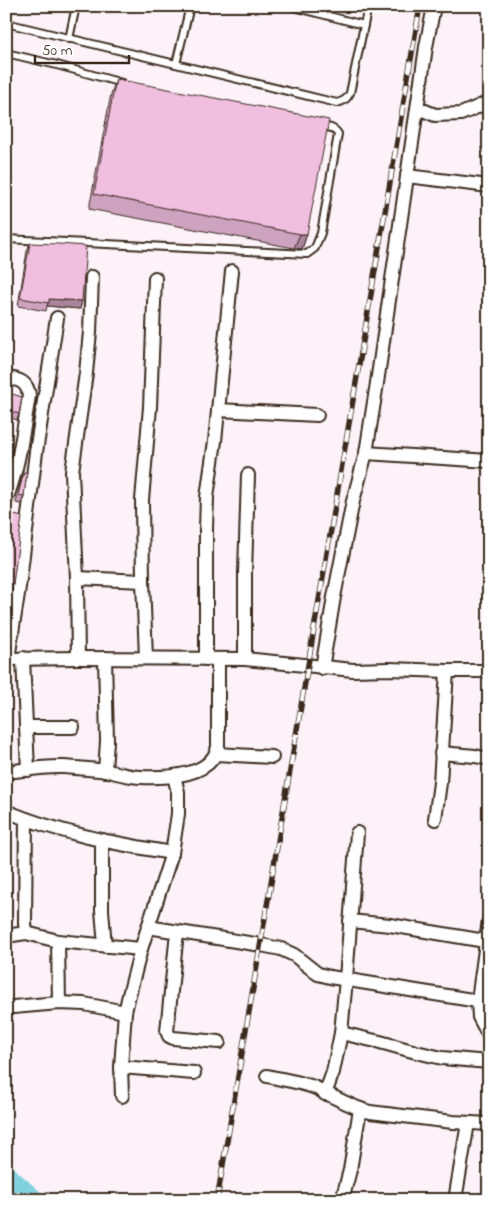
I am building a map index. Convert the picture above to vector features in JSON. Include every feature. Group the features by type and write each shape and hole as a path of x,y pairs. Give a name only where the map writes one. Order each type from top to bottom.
{"street":[{"path":"322,668 351,510 366,453 426,47 434,6"},
{"path":"418,108 435,115 461,114 489,102"},
{"path":"407,176 489,186"},
{"path":"6,772 62,767 105,770 140,777 174,776 195,771 209,764 216,754 219,733 212,659 206,529 207,497 215,441 232,271"},
{"path":"78,658 77,578 72,472 87,364 92,277"},
{"path":"146,658 142,500 150,407 155,278"},
{"path":"57,318 36,452 22,570 7,659 212,659 245,660 354,670 489,670"},
{"path":"6,378 13,378 22,382 29,390 29,396 12,486 6,500"},
{"path":"218,410 316,415"},
{"path":"366,453 489,461"},
{"path":"245,660 248,475"},
{"path":"77,578 143,581"},
{"path":"22,658 28,770"},
{"path":"105,658 107,741 105,770"},
{"path":"435,818 440,783 446,671"},
{"path":"26,727 73,727"},
{"path":"441,753 489,759"},
{"path":"216,754 272,757"},
{"path":"122,1096 121,1068 125,1012 141,949 172,853 178,807 178,792 174,776"},
{"path":"6,811 26,819 102,840 172,853"},
{"path":"26,819 26,932"},
{"path":"325,1094 333,1072 341,1033 356,833"},
{"path":"102,840 102,910 105,946"},
{"path":"350,921 487,930 478,1001 478,1017 489,1036"},
{"path":"148,927 281,949 294,955 318,974 478,1001"},
{"path":"6,936 26,932 58,941 141,949"},
{"path":"177,932 167,1031 169,1036 173,1038 219,1042"},
{"path":"58,941 59,1003"},
{"path":"13,1007 59,1003 84,1004 125,1012"},
{"path":"341,1033 442,1058 489,1062"},
{"path":"121,1068 194,1073"},
{"path":"267,1076 315,1087 325,1094 360,1109 392,1115 489,1124"},
{"path":"342,1200 350,1170 360,1109"},
{"path":"455,1200 468,1123"}],"lane":[{"path":"69,38 76,6"},
{"path":"176,64 190,6"},
{"path":"290,6 364,25"},
{"path":"6,23 337,102 343,101 350,93 368,6"},
{"path":"6,52 130,84"},
{"path":"6,239 307,254 315,248 321,233 338,134 333,128 310,124"}],"building":[{"path":"116,79 329,120 307,234 94,194"},
{"path":"30,243 86,246 82,301 49,299 49,303 20,298"},
{"path":"6,392 22,397 19,414 6,409"},
{"path":"24,472 27,472 24,496 18,495"},
{"path":"11,514 22,517 9,613 6,612 6,537"}],"waterway":[{"path":"6,1176 33,1200"}],"railway":[{"path":"217,1200 420,6"}]}
